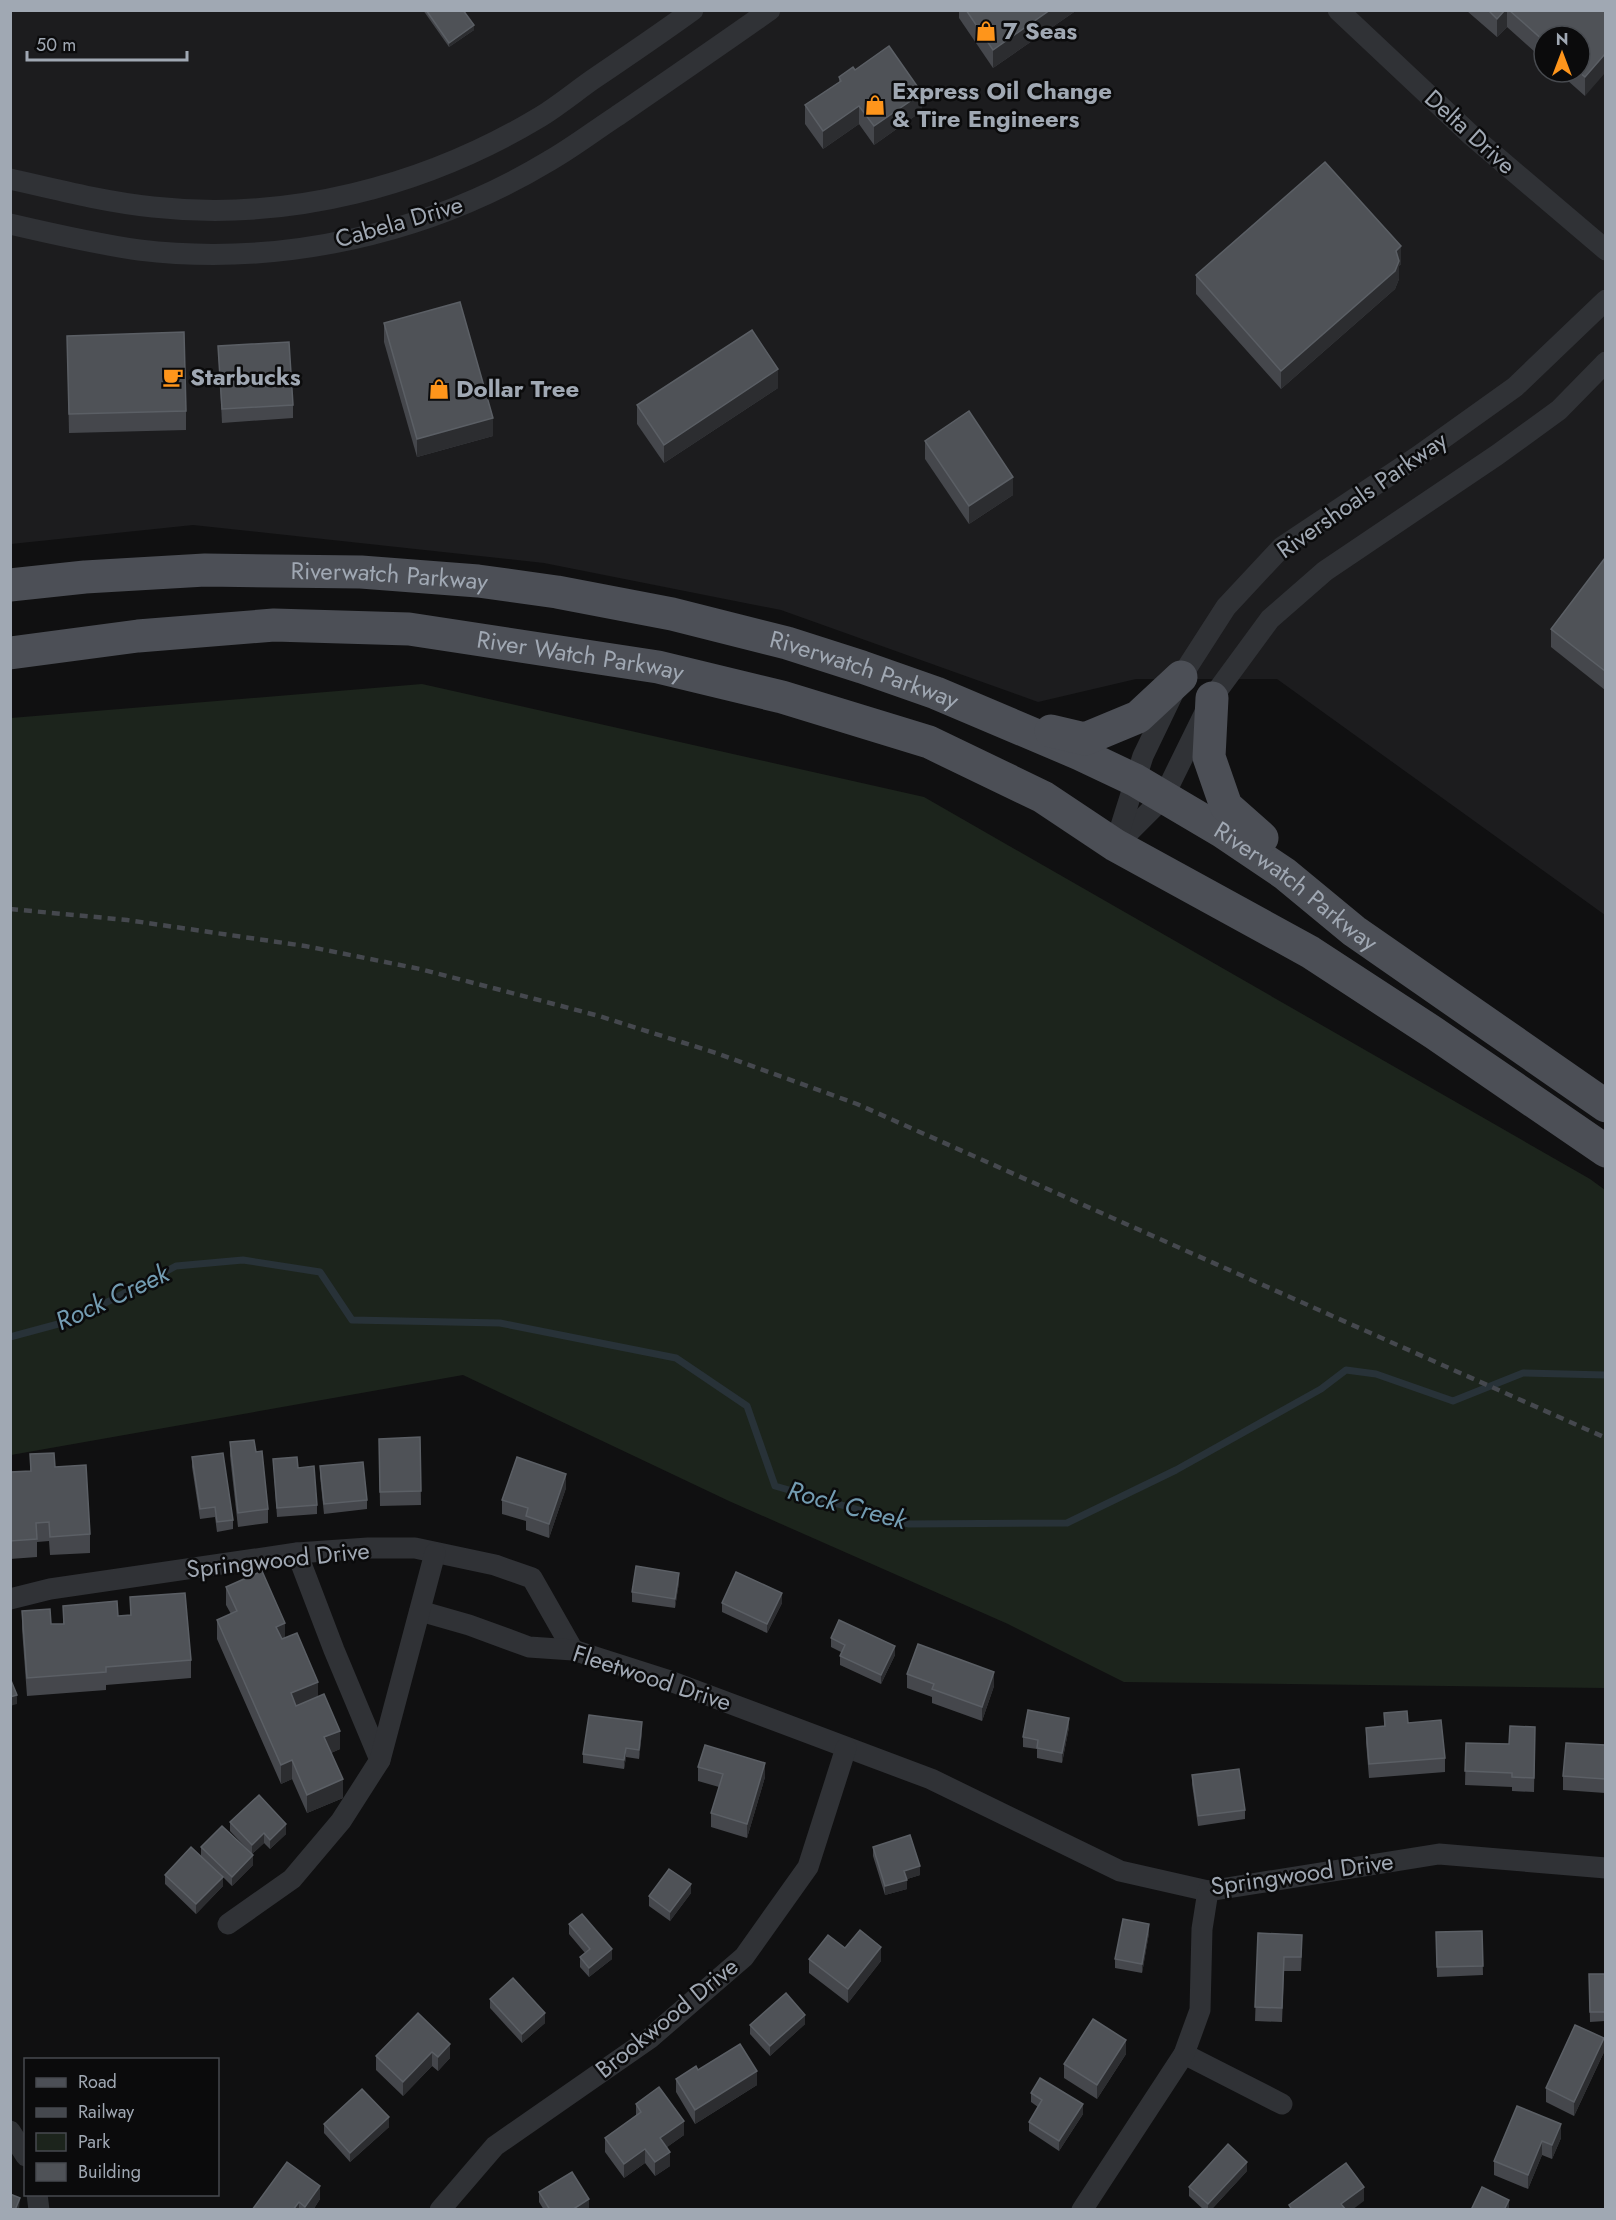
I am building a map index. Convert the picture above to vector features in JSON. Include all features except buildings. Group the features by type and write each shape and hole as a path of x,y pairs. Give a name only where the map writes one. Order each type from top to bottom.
{"main road":[{"name":"Riverwatch Parkway","path":"10,585 124,574 271,569 361,572 489,583 633,606 722,626 862,667 936,693 1007,722 1135,780 1223,832 1276,868 1354,931 1605,1106"},
{"name":"River Watch Parkway","path":"10,653 138,636 274,625 409,629 658,667 782,697 929,742 1043,797 1115,845"},
{"path":"1007,722 1085,739 1138,717 1181,677"},
{"path":"1212,698 1209,757 1226,806 1271,845 1396,938 1469,1009"},
{"name":"Riverwatch Parkway","path":"1115,845 1310,952 1434,1033 1605,1151"}],"street":[{"name":"Cabela Drive","path":"10,179 111,202 196,210 278,207 357,194 434,170 472,154 510,134 542,116 693,10"},
{"name":"Cabela Drive","path":"10,224 100,244 141,250 220,254 261,252 351,240 392,229 434,217 474,200 550,161 770,10"},
{"name":"Delta Drive","path":"1338,10 1472,136 1605,250"},
{"name":"Rivershoals Parkway","path":"1115,845 1143,756 1181,677 1226,607 1282,547 1417,457 1515,387 1605,300"},
{"name":"Rivershoals Parkway","path":"1115,845 1163,798 1212,698 1270,619 1325,571 1497,455 1559,410 1605,362"},
{"name":"Springwood Drive","path":"10,1599 50,1589 297,1553 368,1548 415,1548 495,1565 532,1578 573,1650"},
{"path":"297,1553 380,1760"},
{"path":"228,1924 292,1878 341,1821 380,1760 435,1553"},
{"name":"Fleetwood Drive","path":"420,1611 469,1625 530,1647 573,1650 670,1681 846,1748"},
{"name":"Springwood Drive","path":"846,1748 931,1779 1120,1871 1208,1891 1438,1854 1605,1868"},
{"name":"Brookwood Drive","path":"441,2210 495,2146 649,2039 744,1957 808,1868 846,1748"},
{"path":"1082,2210 1184,2054 1200,2010 1202,1929 1208,1891"},
{"path":"1184,2054 1282,2103"},
{"path":"10,2131 24,2153"}],"shaded area":[{"path":"11,11 1605,11 1605,915 1277,679 1136,679 1038,702 781,610 544,563 193,525 11,544"}],"green space":[{"path":"422,684 924,797 1590,1179 1605,1190 1605,1688 1124,1682 1008,1624 729,1501 463,1375 11,1455 11,718"}],"waterway":[{"name":"Rock Creek","path":"10,1337 73,1320 176,1266 243,1260 320,1272 352,1320 500,1323 676,1358 747,1406 775,1486 908,1524 1067,1523 1176,1470 1321,1389 1346,1370 1376,1374 1453,1401 1523,1373 1606,1375"}],"railway":[{"path":"10,909 127,920 305,946 420,969 599,1016 716,1053 857,1104 1606,1438"}],"place":[{"name":"7 Seas","path":"986,31"},
{"name":"Express Oil Change & Tire Engineers","path":"875,105"},
{"name":"Starbucks","path":"173,377"},
{"name":"Dollar Tree","path":"439,389"}]}
